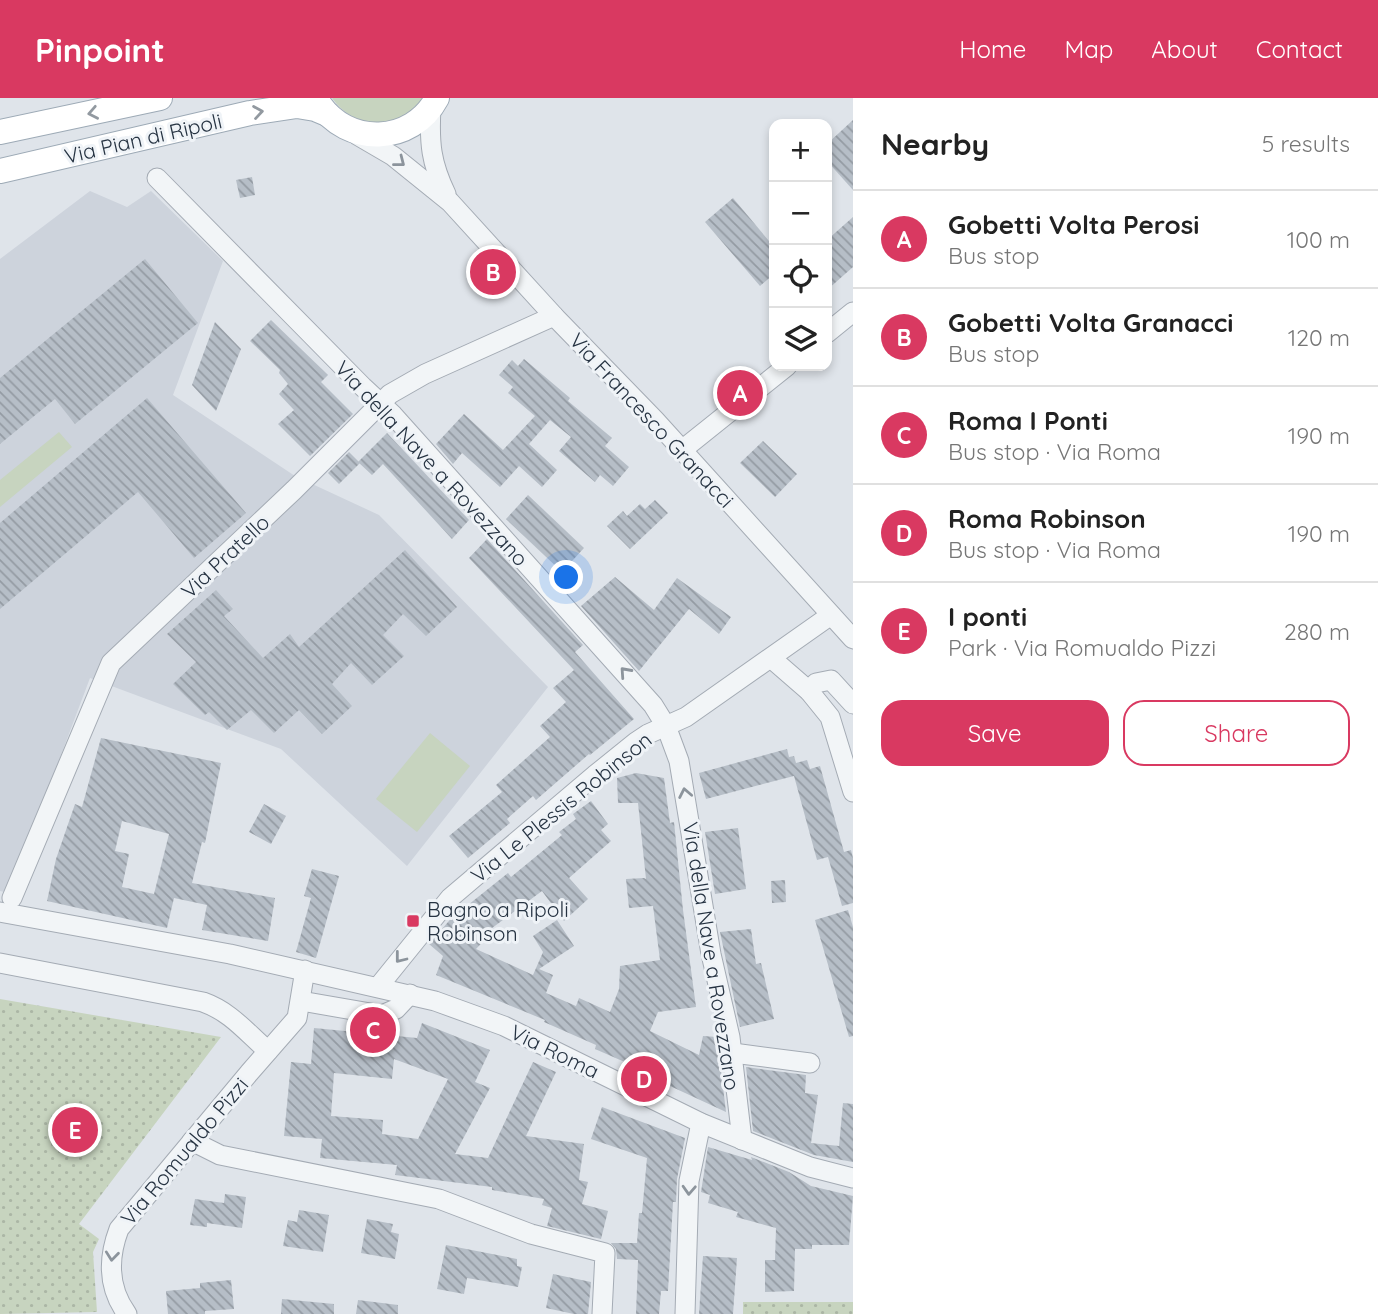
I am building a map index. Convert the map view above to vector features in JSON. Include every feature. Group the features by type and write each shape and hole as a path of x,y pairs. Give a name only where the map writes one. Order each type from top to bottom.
{"main road":[{"name":"Via Pian di Ripoli","path":"0,132 160,98"},
{"name":"Via Pian di Ripoli","path":"0,171 250,114 298,106 330,114 370,135 396,133 419,121 434,103"}],"street":[{"name":"Via Francesco Granacci","path":"434,103 430,148 436,173 450,202"},
{"name":"Via Francesco Granacci","path":"330,114 393,156 450,202 853,639"},
{"name":"Via della Nave a Rovezzano","path":"157,178 380,404 610,656 653,705 666,726 679,761 711,954 733,1053 741,1140"},
{"path":"832,329 853,312"},
{"name":"Via Pratello","path":"6,905 111,663 295,490 390,394 425,374 554,316"},
{"path":"681,450 781,371"},
{"name":"Via Le Plessis Robinson","path":"378,987 436,914 465,884 636,742 686,717 831,615"},
{"path":"771,658 808,691 830,717 853,792"},
{"path":"808,691 816,683 831,680 853,704"},
{"name":"Via Roma","path":"6,905 410,994 504,1026 741,1140 815,1168 853,1178"},
{"path":"0,963 203,1002 222,1010 239,1022 268,1051"},
{"path":"305,970 301,1002 382,1015 396,1009 410,994"},
{"name":"Via Romualdo Pizzi","path":"127,1314 111,1279 114,1244 126,1220 298,1018 301,1002"},
{"path":"733,1053 810,1063"},
{"path":"685,1314 690,1181 701,1123"},
{"path":"192,1141 220,1155 439,1199 531,1234 605,1253 602,1314"}],"shaded area":[{"path":"90,191 127,207 151,191 223,261 173,395 295,476 379,515 548,687 407,866 281,749 90,678 9,893 0,891 0,259"}],"green space":[{"path":"332,98 424,98 418,107 398,119 377,123 367,122 347,113"},
{"path":"59,432 72,447 0,507 0,480"},
{"path":"430,733 470,766 417,832 376,799"},
{"path":"0,999 221,1037 79,1224 99,1239 93,1252 97,1312 0,1314"},
{"path":"743,1302 853,1302 853,1314 743,1314"}],"building":[{"path":"853,120 853,190 832,167 832,139"},
{"path":"252,177 255,195 240,198 236,180"},
{"path":"733,198 769,241 769,278 760,286 705,222"},
{"path":"853,217 853,267 832,286 832,245 832,236"},
{"path":"145,259 198,323 75,424 55,399 0,444 0,378"},
{"path":"271,320 328,375 321,382 353,414 310,456 278,424 294,410 279,394 288,384 279,373 280,370 250,341"},
{"path":"215,322 241,349 216,411 192,385"},
{"path":"524,359 612,438 605,446 629,467 613,486 600,475 595,482 559,451 571,437 550,420 529,444 557,470 542,487 519,466 500,487 462,453 453,464 436,444 464,414 503,450 535,416 508,393 513,387 499,375 512,360 518,366"},
{"path":"147,398 246,513 194,558 138,492 0,609 0,523"},
{"path":"387,433 469,520 452,539 383,464 372,475 358,462"},
{"path":"763,441 797,474 775,497 740,463"},
{"path":"349,452 360,463 339,484 328,473"},
{"path":"528,495 584,548 562,572 506,519"},
{"path":"655,500 668,513 630,549 607,526 623,511 627,516 640,504 645,509"},
{"path":"487,539 583,645 575,652 634,719 536,800 533,796 507,819 510,823 468,858 449,836 502,792 496,785 550,737 540,726 566,702 553,688 574,670 469,558"},
{"path":"405,550 457,607 426,636 403,614 383,635 404,656 372,685 351,663 332,684 352,706 322,734 299,710 274,733 251,710 227,730 209,712 205,715 173,684 196,662 167,634 216,590 233,609 224,616 263,658 290,634 299,647"},
{"path":"615,577 654,610 677,578 731,617 719,634 689,609 639,671 581,606"},
{"path":"101,738 221,763 205,843 202,842 192,883 275,898 268,941 202,930 207,905 174,898 167,928 47,901 56,859 75,804 82,807","holes":["122,821 169,834 154,894 122,887 129,854 115,851"]},
{"path":"787,749 789,757 794,756 796,763 807,760 810,769 820,766 844,852 851,850 853,858 853,903 842,906 828,857 817,860 794,776 706,799 699,773"},
{"path":"636,773 664,778 670,823 674,822 696,1007 658,1012 650,1031 699,1055 703,1036 717,1037 726,1112 642,1073 643,1070 595,1049 596,1045 544,1022 545,1020 436,975 443,956 429,944 461,907 463,909 508,873 511,877 562,835 559,832 576,819 573,814 591,801 608,824 601,830 611,841 569,878 588,899 564,921 542,891 488,931 491,933 476,949 533,975 543,952 533,936 557,920 574,946 539,969 553,975 546,993 576,1006 579,998 610,1012 619,989 620,966 660,960 653,906 629,908 626,879 646,879 638,803 618,803 617,778"},
{"path":"264,804 286,816 271,844 249,832"},
{"path":"738,828 746,889 715,894 705,832"},
{"path":"312,869 339,876 316,958 296,952 311,898 304,896"},
{"path":"785,880 786,902 772,903 771,881"},
{"path":"848,910 853,927 853,1036 849,1037 815,920"},
{"path":"751,929 756,964 761,963 774,1019 740,1027 720,932"},
{"path":"422,1023 490,1050 475,1082 490,1088 455,1154 488,1158 533,1062 556,1072 526,1136 584,1144 579,1180 588,1182 582,1204 608,1211 601,1239 547,1226 552,1208 542,1205 544,1199 492,1190 492,1187 395,1175 397,1165 320,1158 322,1139 284,1136 291,1062 311,1064 314,1028 417,1038","holes":["394,1059 448,1079 418,1139 382,1134 383,1120 331,1116 334,1073 392,1079"]},
{"path":"746,1067 806,1075 805,1093 818,1095 811,1143 839,1146 843,1103 853,1104 853,1162 814,1155 753,1131"},
{"path":"602,1107 685,1138 677,1179 676,1202 673,1202 668,1291 661,1291 659,1314 636,1314 638,1260 617,1259 616,1249 611,1243 637,1243 647,1158 591,1139"},
{"path":"708,1147 752,1160 751,1157 789,1172 811,1186 853,1196 849,1245 812,1245 812,1249 795,1249 794,1291 765,1292 765,1260 775,1260 776,1228 736,1217 738,1212 708,1203 710,1195 701,1192"},
{"path":"225,1194 246,1197 242,1228 207,1223 207,1227 190,1225 195,1199 224,1203"},
{"path":"299,1210 329,1215 323,1252 283,1246 288,1220 297,1222"},
{"path":"367,1219 393,1224 391,1232 399,1234 395,1259 361,1253"},
{"path":"446,1245 517,1259 517,1266 522,1267 518,1287 467,1278 464,1294 437,1289"},
{"path":"703,1256 737,1258 733,1314 699,1314"},
{"path":"553,1274 591,1282 588,1314 546,1308"},
{"path":"231,1280 234,1309 205,1311 205,1314 168,1314 166,1291 200,1288 200,1283"},
{"path":"282,1299 334,1304 334,1314 281,1314"},
{"path":"358,1300 398,1305 398,1314 356,1314"}],"place":[{"name":"Gobetti Volta Granacci","path":"493,272"},
{"name":"Gobetti Volta Perosi","path":"740,393"},
{"name":"Bagno a Ripoli Robinson","path":"413,921"},
{"name":"Roma I Ponti","path":"373,1030"},
{"name":"Roma Robinson","path":"644,1079"},
{"name":"I ponti","path":"75,1130"}]}
